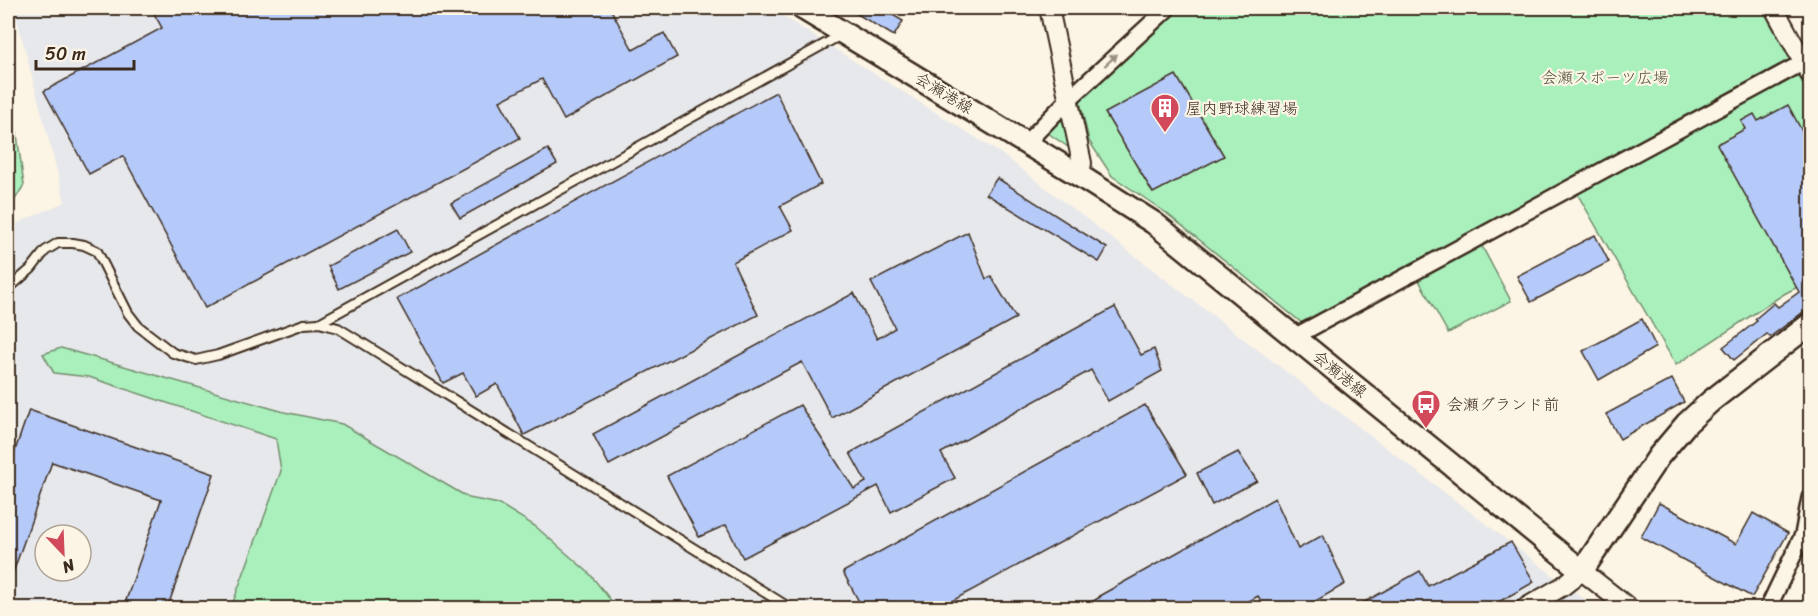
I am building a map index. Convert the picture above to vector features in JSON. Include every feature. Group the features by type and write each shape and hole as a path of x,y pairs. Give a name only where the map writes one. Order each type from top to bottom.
{"main road":[{"name":"会瀬港線","path":"802,8 1080,176 1154,224 1582,571"},
{"path":"1582,571 1659,456 1687,423 1711,401 1810,324"}],"street":[{"path":"1049,8 1082,163 1080,176"},
{"path":"1026,143 1068,100 1168,8"},
{"path":"1294,337 1807,68 1774,8"},
{"path":"1768,609 1803,535 1810,498"},
{"path":"1525,609 1563,586 1582,571 1629,609"}],"lane":[{"path":"8,289 31,268 45,251 58,243 84,245 97,251 128,313 138,326 173,353 196,360 218,355 295,326 319,323 845,33"},
{"path":"319,323 338,328 790,609"}],"shaded area":[{"path":"14,8 770,8 1000,153 1596,608 8,608 8,227 65,202"}],"green space":[{"name":"会瀬スポーツ広場","path":"1176,8 1762,8 1810,97 1810,285 1807,282 1784,294 1676,365 1571,183 1475,233 1511,301 1448,333 1411,266 1302,323 1165,212 1112,176 1089,141 1079,97"},
{"path":"8,69 24,185 9,209 8,207"},
{"path":"1060,119 1064,121 1070,144 1068,147 1045,131"},
{"path":"61,348 284,412 342,424 469,498 499,504 535,526 589,573 617,608 231,608 281,471 276,439 89,377 54,373 43,354"}],"building":[{"path":"151,8 610,8 633,50 664,33 677,57 564,120 542,79 500,101 520,138 205,308 123,156 89,174 44,91 162,28"},
{"path":"847,8 881,8 903,21 894,36"},
{"name":"屋内野球練習場","path":"1176,75 1224,156 1153,193 1105,113"},
{"path":"776,92 821,184 780,206 793,230 733,262 758,315 524,435 497,384 476,396 463,373 443,383 397,299"},
{"path":"1788,105 1810,146 1810,277 1803,281 1810,291 1810,307 1770,337 1767,334 1734,360 1723,347 1757,321 1755,319 1774,303 1778,307 1799,292 1717,144 1745,129 1741,121 1754,114 1758,121"},
{"path":"548,149 557,164 460,218 451,203"},
{"path":"997,178 1107,248 1099,262 986,194"},
{"path":"398,229 410,252 339,289 328,266"},
{"path":"968,232 986,279 991,276 1016,318 832,418 802,362 609,465 593,434 854,293 877,339 895,328 871,282"},
{"path":"1595,235 1609,262 1531,302 1517,276"},
{"path":"1115,307 1141,355 1154,349 1162,371 1108,401 1091,370 941,453 955,478 891,512 878,486 743,558 726,525 699,537 667,476 800,405 854,489 866,482 850,453"},
{"path":"1642,319 1656,347 1599,380 1583,351"},
{"path":"1672,379 1684,402 1620,439 1606,414"},
{"path":"1145,405 1187,474 937,609 863,609 843,572"},
{"path":"29,410 214,474 167,609 123,609 161,500 52,462 8,584 8,471"},
{"path":"1238,452 1257,481 1212,505 1197,473"},
{"path":"1275,498 1298,549 1323,535 1345,584 1302,609 1266,609 1258,596 1235,609 1080,609 1099,596"},
{"path":"1659,503 1736,544 1753,513 1788,533 1752,597 1641,537"},
{"path":"1511,542 1534,582 1486,609 1352,609 1420,571 1428,586"}],"place":[{"name":"屋内野球練習場","path":"1165,134"},
{"name":"会瀬グランド前","path":"1426,430"}]}
